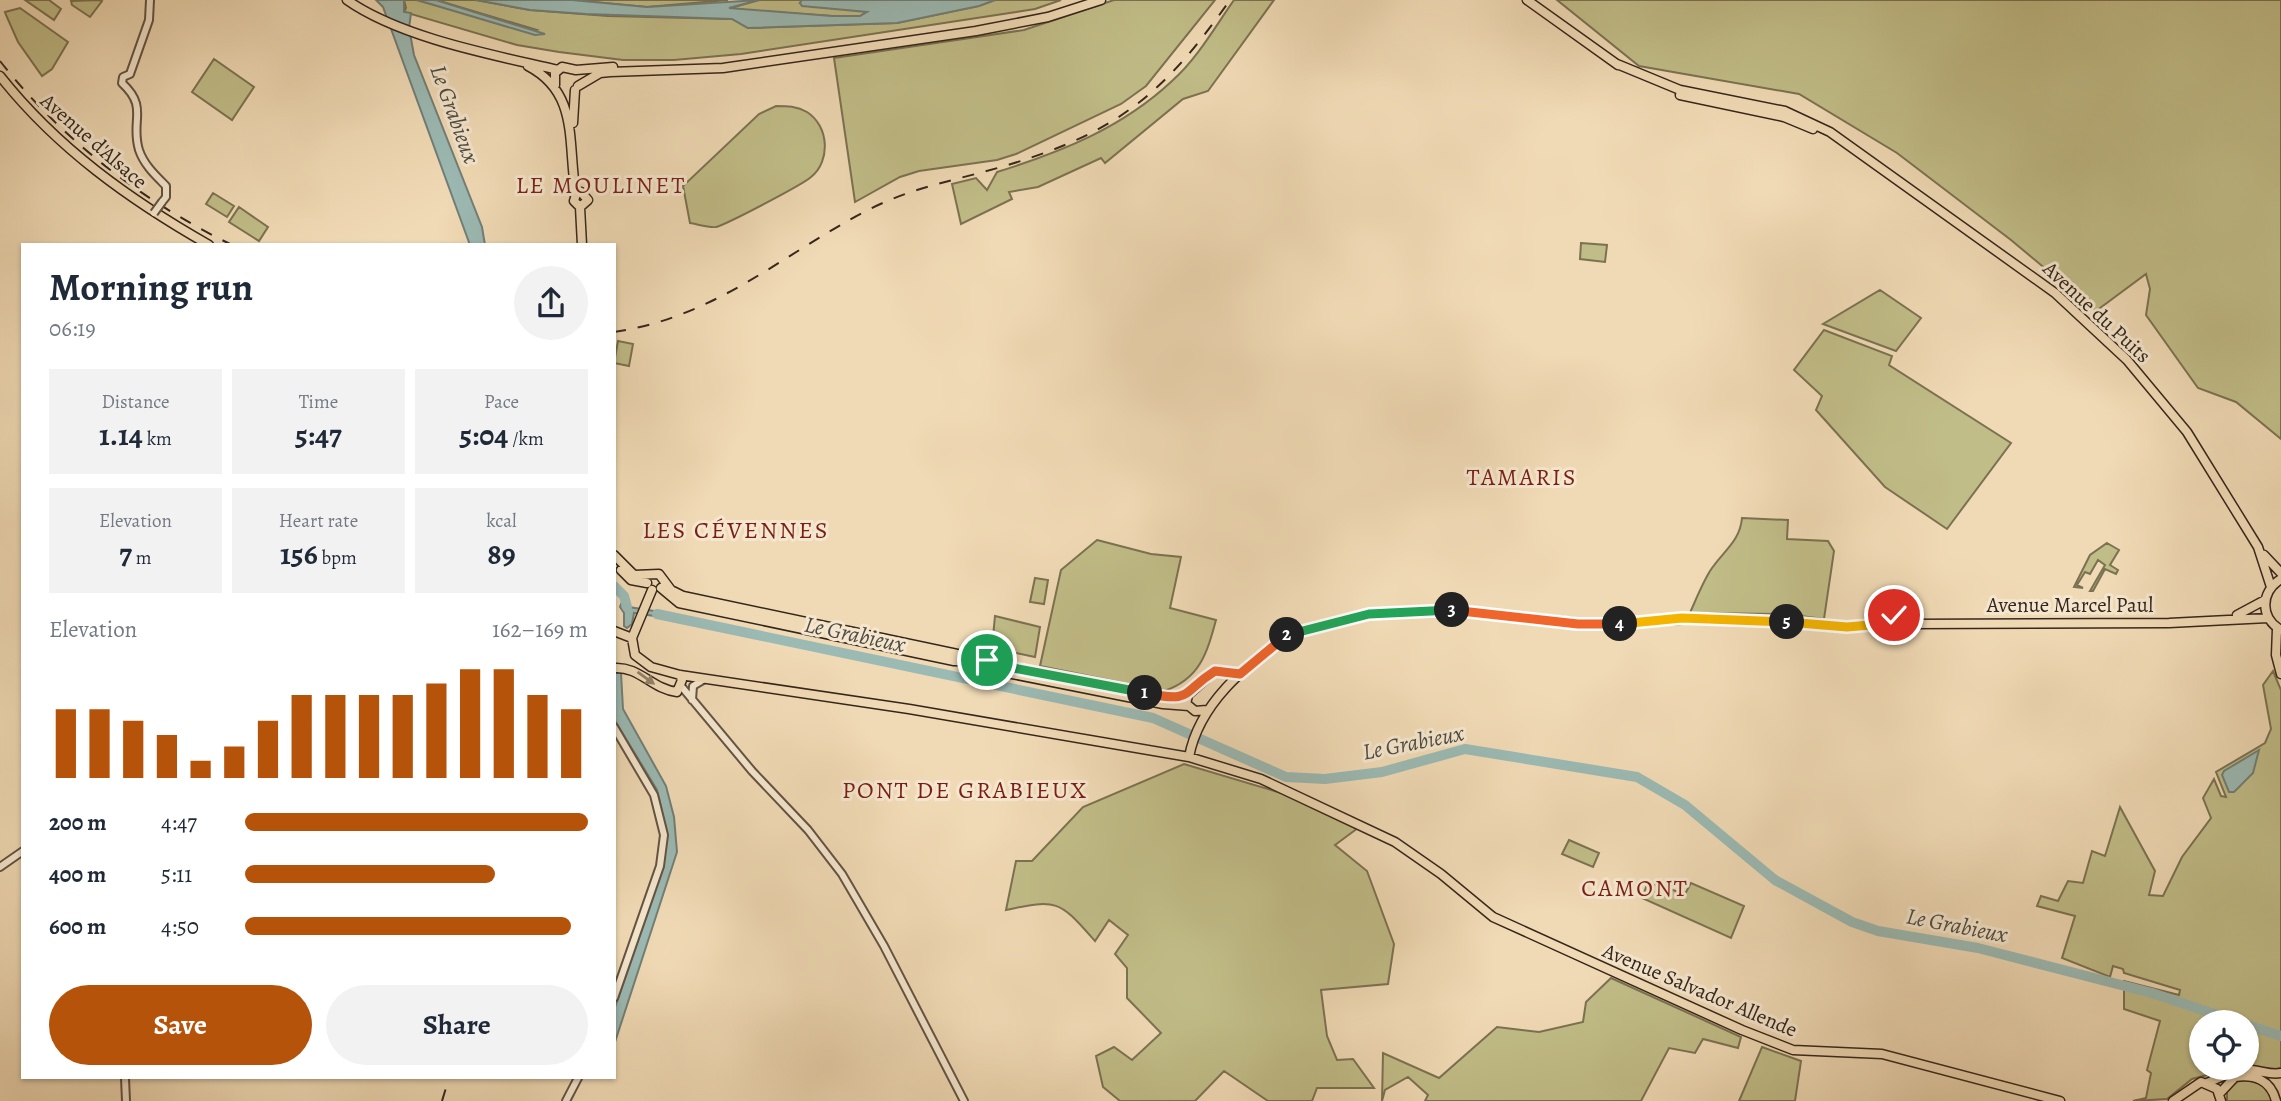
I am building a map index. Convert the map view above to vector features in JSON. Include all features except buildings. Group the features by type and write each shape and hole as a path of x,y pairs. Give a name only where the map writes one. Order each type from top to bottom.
{"main road":[{"path":"348,0 383,21 412,31 558,69 612,67 644,70"},
{"path":"516,59 541,72 557,88 567,93 600,74 723,68 976,31 1048,17 1101,0"},
{"name":"Avenue du Puits","path":"1527,0 1617,64 1665,86 1798,116 1830,132 2029,272 2104,337 2188,432 2258,547 2281,573"},
{"path":"558,69 554,77 568,119 579,193"},
{"path":"576,70 579,78 572,119 579,193 574,201 580,207 582,243"},
{"name":"Avenue d'Alsace","path":"0,76 51,132 110,183 206,243"},
{"name":"Avenue du Puits","path":"2258,547 2271,587"},
{"path":"616,557 634,575 683,596 987,659 1008,667 1167,698 1188,695 1215,671 1229,678 1199,722 1190,752"},
{"path":"616,565 631,580 654,585"},
{"path":"2281,579 2271,587 2265,600 2268,618 2279,629 2276,655 2281,674"},
{"path":"654,585 630,636 635,655 641,662 680,683"},
{"name":"Avenue Marcel Paul","path":"2228,618 2265,600"},
{"name":"Avenue Marcel Paul","path":"1229,678 1240,674 1287,635 1369,614 1453,610 1598,625 1705,618 1847,627 1870,625 1879,621 1906,628 1910,624 2169,623 2268,618"},
{"path":"616,632 630,636"},
{"path":"973,657 976,647 982,646 987,659 1007,673 1163,704 1207,710"},
{"path":"616,668 633,669 655,685 680,683"},
{"name":"Avenue Salvador Allende","path":"680,683 694,675 1190,752 1261,779 1395,842 1433,868 1493,917 1521,932 1793,1050 1882,1055 2060,1101"},
{"path":"1188,695 1199,722"},
{"path":"2173,1101 2195,1084 2207,1083 2232,1073 2252,1070 2266,1074 2281,1073"},
{"path":"2207,1083 2221,1097 2235,1077 2249,1075 2263,1080 2274,1092 2276,1101"},
{"path":"2185,1101 2187,1091"}],"street":[{"path":"150,0 149,20 130,74 139,109 139,151 151,171 166,186 166,197 154,213"},
{"path":"130,74 124,75 121,81 133,84"},
{"path":"690,698 693,686 698,681 740,682"},
{"path":"680,683 690,698 835,863 884,946 964,1101"},
{"path":"616,730 654,795 664,835 660,866 616,992"},
{"path":"0,867 21,852"},
{"path":"125,1079 126,1101"},
{"path":"566,1101 577,1079"}],"shaded area":[{"path":"25,0 49,0 61,9 54,20"},
{"path":"404,0 417,0 533,32 537,30 436,0 476,0 530,10 608,16 732,19 748,28 897,23 995,0 1061,0 1035,9 741,54 674,60 623,60 517,45 404,12"},
{"path":"572,0 728,0 647,7"},
{"path":"759,0 802,0 800,3 868,11 860,16 832,16 727,9"},
{"path":"1114,0 1215,0 1146,86 1121,104 1016,154 997,160 919,171 900,177 855,202 834,58 1024,30"},
{"path":"1234,0 1274,0 1208,91 1183,99 1105,163 1101,158 1038,187 1009,192 1012,199 961,224 952,184 976,178 987,190 997,172 1090,137 1133,112 1153,98 1190,63"},
{"path":"1557,0 2281,0 2281,439 2236,402 2198,388 2146,315 2150,289 2146,274 2096,311 2011,240 1897,153 1799,94 1639,66"},
{"path":"71,1 102,1 90,17 72,5"},
{"path":"20,8 68,42 52,69 42,76 18,42 5,12"},
{"path":"214,59 254,87 232,120 192,92"},
{"path":"776,106 803,110 820,126 825,144 822,162 817,170 794,188 716,227 690,223 683,186 759,114"},
{"path":"213,193 234,206 227,217 206,204"},
{"path":"239,207 268,227 259,241 229,222"},
{"path":"1581,243 1607,245 1605,262 1580,259"},
{"path":"1880,290 1921,318 1896,351 1823,324"},
{"path":"1824,330 1892,356 1889,365 2011,443 1947,529 1885,487 1816,410 1822,396 1794,370"},
{"path":"618,341 633,344 629,366 616,363"},
{"path":"1742,518 1788,520 1787,539 1828,541 1834,551 1824,619 1785,614 1690,613 1710,571 1738,534"},
{"path":"1097,540 1151,554 1181,557 1170,608 1216,620 1200,663 1194,672 1176,686 1164,691 1040,666 1061,570"},
{"path":"2107,543 2119,550 2110,565 2118,570 2116,574 2105,569 2093,591 2090,591 2105,565 2098,560 2090,574 2085,572 2077,585 2083,588 2074,587 2090,555"},
{"path":"1035,578 1048,580 1044,604 1030,602"},
{"path":"995,616 1040,627 1035,657 996,649 993,637"},
{"path":"2273,671 2281,690 2281,1068 2259,1068 2259,1010 2189,1010 2191,1080 2167,1099 2133,1101 2146,1098 2151,1073 2147,1070 2160,1021 2124,1009 2124,981 2179,995 2180,990 2124,973 2123,969 2113,966 2110,977 2062,958 2075,916 2037,906 2041,896 2058,901 2068,881 2083,883 2092,851 2105,856 2120,807 2155,871 2149,895 2163,896 2182,857 2211,818 2203,798 2214,779 2221,796 2226,797 2216,772 2265,743 2271,729 2263,685"},
{"path":"1184,764 1291,796 1358,828 1335,845 1367,871 1394,944 1388,984 1321,990 1327,1036 1337,1060 1353,1059 1374,1088 1317,1088 1312,1101 1268,1101 1224,1071 1195,1101 1120,1101 1103,1087 1096,1056 1114,1047 1132,1060 1161,1033 1127,998 1127,968 1115,954 1128,935 1109,920 1095,941 1074,918 1057,906 1048,904 1006,910 1016,861 1032,861 1083,807"},
{"path":"1569,840 1599,853 1593,867 1562,854"},
{"path":"1648,882 1685,894 1691,883 1744,906 1731,938 1642,898"},
{"path":"1611,978 1741,1037 1738,1048 1703,1039 1695,1053 1669,1048 1641,1101 1425,1101 1428,1095 1408,1077 1385,1090 1382,1101 1383,1053 1439,1078 1497,1027 1539,1032 1583,1022 1586,1002"},
{"path":"1762,1047 1801,1061 1795,1101 1739,1101"},
{"path":"2239,1080 2255,1080 2269,1091 2273,1101 2227,1101 2227,1090"}],"water":[{"path":"376,0 404,0 404,12 411,13 409,28 414,55 482,227 485,243 469,243 383,7"},
{"path":"417,0 436,0 545,34 535,35"},
{"path":"476,0 572,0 647,7 759,0 729,8 860,16 867,12 802,6 800,3 802,0 995,0 979,6 897,23 748,28 732,19 530,10"},
{"path":"624,597 629,607 654,611 668,618 634,613 632,624 627,628 624,626 624,613 620,607"},
{"path":"616,673 621,673 623,709 666,786 674,817 677,852 616,1039 616,1004 662,871 667,832 657,790 616,722"},
{"path":"2259,750 2253,773 2234,792 2229,792 2222,775 2224,771"}],"waterway":[{"name":"Le Grabieux","path":"616,588 624,596 627,607"},
{"name":"Le Grabieux","path":"657,614 1153,718 1286,777 1325,779 1382,772 1465,749 1637,777 1685,805 1775,880 1852,922 1878,931 1978,948 2152,993 2202,1010"},
{"name":"Le Grabieux","path":"2259,1029 2281,1036"}],"railway":[{"path":"616,332 685,313 717,298 887,201 1049,151 1111,122 1161,83 1207,32 1230,0"},
{"path":"0,61 50,117 106,166 166,209 228,243"},
{"path":"442,1101 449,1079"}],"district":[{"name":"LE MOULINET","path":"601,185"},
{"name":"TAMARIS","path":"1522,477"},
{"name":"LES CÉVENNES","path":"736,530"},
{"name":"PONT DE GRABIEUX","path":"965,790"},
{"name":"CAMONT","path":"1635,888"}],"route":[{"path":"987,660 989,655 1008,667 1020,667 1167,698 1188,695 1215,671 1221,670 1228,675 1240,674 1287,635 1369,614 1453,610 1598,625 1705,618 1847,627 1870,625 1879,621 1885,611 1894,615"}]}
